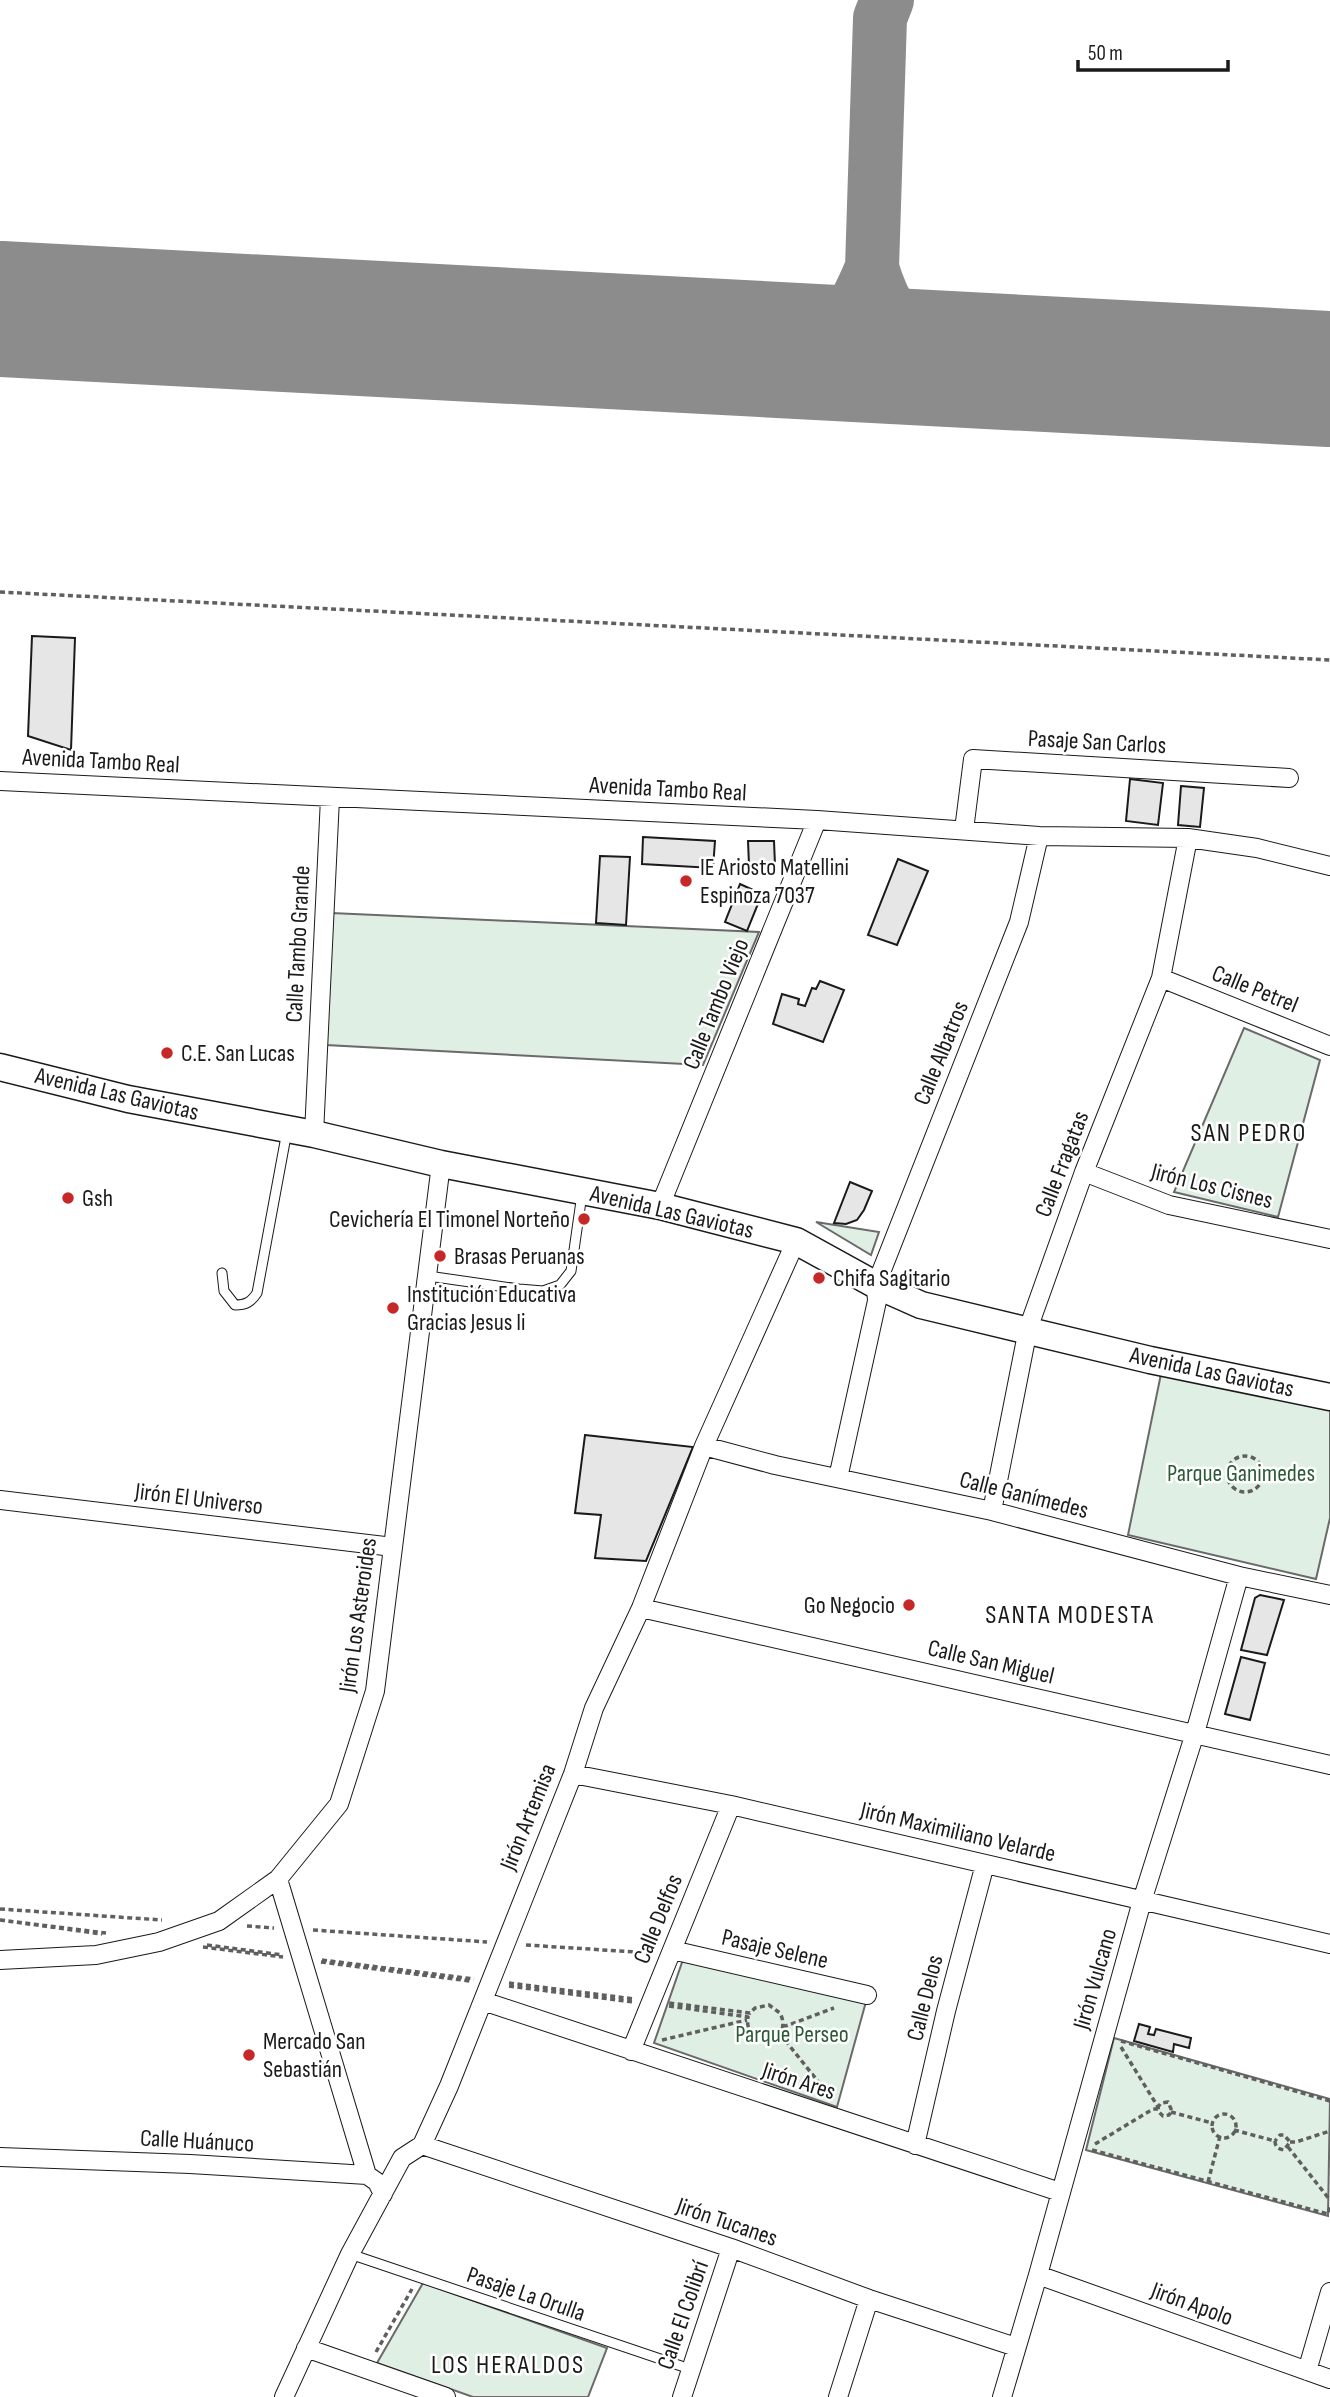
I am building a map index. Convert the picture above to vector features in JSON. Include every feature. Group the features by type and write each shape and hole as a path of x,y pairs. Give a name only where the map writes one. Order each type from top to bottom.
{"street":[{"name":"Pasaje San Carlos","path":"964,830 973,759 1289,778"},
{"name":"Avenida Tambo Real","path":"0,780 817,820 1039,836 1188,838 1257,848 1330,866"},
{"name":"Calle Tambo Grande","path":"314,1134 330,798"},
{"name":"Calle Tambo Viejo","path":"660,1206 817,820"},
{"name":"Calle Albatros","path":"838,1478 877,1301 876,1285 1019,922 1039,836"},
{"name":"Calle Fragatas","path":"992,1511 1028,1329 1084,1172 1161,978 1188,838"},
{"name":"Calle Petrel","path":"1161,978 1330,1046"},
{"name":"Avenida Las Gaviotas","path":"0,1067 128,1099 314,1134 441,1164 660,1206 796,1241 876,1285 921,1305 1150,1360 1330,1397"},
{"name":"Jirón Los Asteroides","path":"0,1960 96,1955 159,1942 219,1922 278,1879 339,1804 375,1691 441,1164"},
{"name":"Jirón Los Cisnes","path":"1084,1172 1169,1205 1330,1239"},
{"name":"Jirón Artemisa","path":"284,2397 350,2254 402,2158 422,2145 449,2086 573,1774 594,1708 641,1608 704,1446 796,1241"},
{"name":"Calle Ganímedes","path":"704,1446 775,1465 992,1511 1239,1576 1330,1595"},
{"name":"Jirón El Universo","path":"0,1500 393,1547"},
{"name":"Jirón Vulcano","path":"1002,2397 1142,1901 1195,1733 1239,1576"},
{"name":"Calle San Miguel","path":"641,1608 1330,1765"},
{"name":"Jirón Maximiliano Velarde","path":"573,1774 731,1805 1330,1944"},
{"name":"Calle Delfos","path":"631,2051 666,1952 731,1805"},
{"name":"Calle Delos","path":"915,2145 946,2011 985,1864"},
{"path":"278,1879 367,2175 377,2182 383,2194"},
{"name":"Pasaje Selene","path":"666,1952 867,1995"},
{"name":"Jirón Ares","path":"483,2001 1060,2192"},
{"name":"Jirón Tucanes","path":"422,2145 1016,2347"},
{"name":"Calle Huánuco","path":"0,2157 190,2164 367,2175"},
{"name":"Calle El Colibrí","path":"682,2397 731,2248"},
{"name":"Jirón Apolo","path":"1038,2276 1330,2379"},
{"path":"1307,2371 1330,2292"},
{"path":"838,2397 869,2298"},
{"path":"306,2348 446,2397"}],"lane":[{"path":"222,1273 224,1291 235,1305 252,1301 257,1293 287,1129"},
{"path":"428,1276 543,1291 560,1285 570,1271 583,1192"},
{"name":"Pasaje La Orulla","path":"350,2254 690,2369"}],"path":[{"path":"0,592 1330,660"},
{"path":"1251,1457 1260,1465 1263,1476 1255,1488 1242,1491 1229,1483 1228,1469 1234,1460 1251,1457"},
{"path":"0,1909 165,1920"},
{"path":"0,1920 111,1934"},
{"path":"247,1926 275,1928"},
{"path":"303,1930 495,1942"},
{"path":"523,1944 666,1952"},
{"path":"194,1945 291,1957"},
{"path":"319,1960 486,1981"},
{"path":"499,1983 638,2001"},
{"path":"783,2026 867,1995"},
{"path":"666,2004 750,2013 755,2008 769,2005 780,2013 783,2026 780,2034 766,2042 752,2035 747,2020 748,2017 666,2004"},
{"path":"657,2042 747,2020"},
{"path":"780,2034 830,2096"},
{"path":"1159,2108 1161,2103 1168,2102 1172,2107 1169,2115 1163,2116 1116,2040 1330,2101"},
{"path":"1159,2108 1153,2109 1087,2149 1328,2214 1330,2206"},
{"path":"1171,2112 1212,2123"},
{"path":"1222,2113 1233,2116 1236,2124 1234,2133 1224,2138 1215,2134 1211,2128 1212,2123 1213,2119 1222,2113"},
{"path":"1234,2130 1275,2141"},
{"path":"1330,2131 1296,2142 1289,2145 1284,2150 1275,2146 1275,2141 1283,2135 1289,2145 1330,2200"},
{"path":"1208,2182 1220,2136"},
{"path":"366,2369 419,2278"}],"green space":[{"path":"331,913 759,932 703,1065 326,1045"},
{"path":"1244,1028 1320,1060 1278,1217 1174,1192"},
{"path":"816,1222 879,1232 871,1255"},
{"name":"Parque Ganimedes","path":"1162,1369 1330,1403 1330,1518 1316,1579 1128,1535"},
{"name":"Parque Perseo","path":"686,1951 867,1998 837,2107 654,2043"},
{"path":"1114,2038 1330,2099 1328,2216 1086,2150"},
{"path":"423,2283 607,2348 588,2397 473,2397 377,2363"}],"building":[{"path":"32,636 75,638 71,750 28,736"},
{"path":"1130,779 1163,783 1158,825 1126,821"},
{"path":"1181,786 1204,788 1200,827 1178,825"},
{"path":"643,837 715,841 713,868 642,864"},
{"path":"748,841 774,841 775,865 749,865"},
{"path":"600,856 630,857 626,925 596,923"},
{"path":"898,859 928,871 897,945 868,935"},
{"path":"740,884 762,894 747,931 725,922"},
{"path":"820,981 844,990 823,1042 773,1024 782,994 799,999 798,1004 805,1006 812,988 816,989"},
{"path":"850,1182 872,1191 857,1220 846,1224 834,1223"},
{"path":"585,1435 693,1447 646,1561 595,1558 601,1515 575,1513"},
{"path":"1260,1595 1284,1600 1267,1655 1241,1650 1255,1598"},
{"path":"1241,1657 1265,1663 1250,1720 1225,1714"},
{"path":"1139,2024 1150,2027 1148,2034 1154,2035 1156,2029 1191,2038 1189,2048 1174,2044 1173,2052 1134,2041"}],"taxiway":[{"path":"887,0 880,18 872,268 894,318 911,339 933,356"},
{"path":"777,348 819,334 847,316 872,268"}],"runway":[{"path":"0,309 1330,379"}],"place":[{"name":"IE Ariosto Matellini Espinoza 7037","path":"686,881"},
{"name":"C.E. San Lucas","path":"167,1053"},
{"name":"Gsh","path":"68,1198"},
{"name":"Cevichería El Timonel Norteño","path":"584,1219"},
{"name":"Brasas Peruanas","path":"440,1256"},
{"name":"Chifa Sagitario","path":"819,1278"},
{"name":"Institución Educativa Gracias Jesus Ii","path":"393,1308"},
{"name":"Go Negocio","path":"909,1605"},
{"name":"Mercado San Sebastián","path":"249,2055"}],"district":[{"name":"SAN PEDRO","path":"1249,1133"},
{"name":"SANTA MODESTA","path":"1070,1615"},
{"name":"LOS HERALDOS","path":"508,2365"}]}
